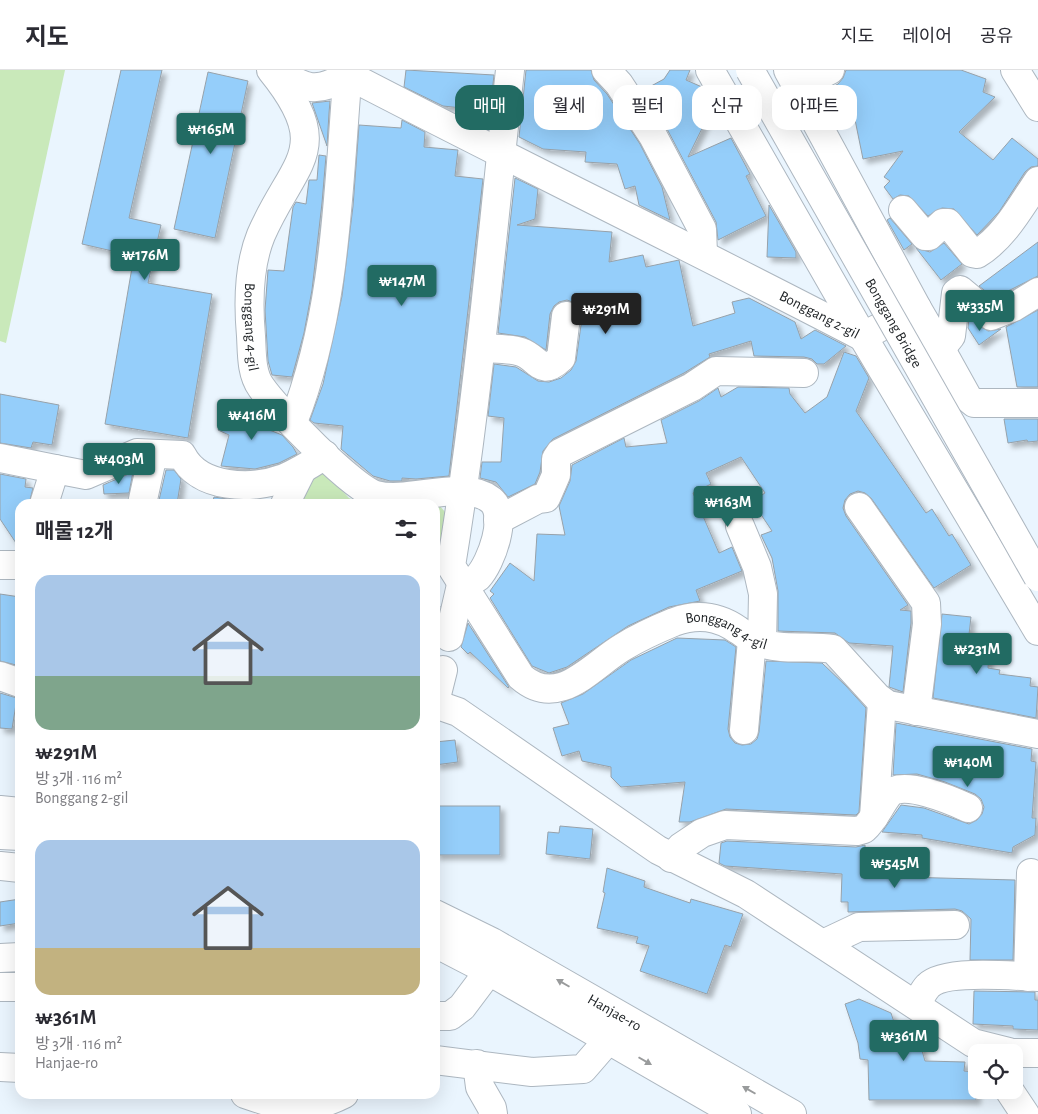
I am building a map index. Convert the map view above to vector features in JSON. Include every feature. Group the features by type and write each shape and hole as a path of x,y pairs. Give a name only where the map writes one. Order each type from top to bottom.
{"street":[{"name":"Bonggang 4-gil","path":"271,70 290,96 297,110 305,136 305,149 297,170 266,225 256,250 251,271 250,326 256,378 261,387 293,422 353,482 376,495 423,496 463,491 483,495 492,501 496,507 498,520"},
{"path":"276,70 298,84 310,88 328,86 348,73"},
{"path":"445,632 449,573 463,491 481,348 510,70"},
{"path":"606,70 619,84 662,152 702,228 703,253"},
{"name":"Bonggang 2-gil","path":"710,70 863,337"},
{"name":"Bonggang Bridge","path":"750,70 1038,578"},
{"path":"830,70 792,78 968,398 974,402 1038,403"},
{"path":"1016,70 1038,107"},
{"path":"293,422 305,391 330,280 348,73"},
{"name":"Bonggang 2-gil","path":"348,73 500,155 703,253 863,337"},
{"path":"903,210 925,236 929,236 943,223 948,224 972,253 977,254 993,241 1010,222 1038,181"},
{"path":"938,344 944,346 951,336 956,293 960,290 991,316 1014,307 1038,292"},
{"path":"917,308 863,337 1038,631"},
{"path":"481,348 521,352 542,366 548,367 562,358 566,316"},
{"path":"449,573 477,578 484,567 497,536 498,520 538,499 546,498 556,475 556,458 560,453 692,387 716,371 804,373"},
{"path":"0,458 86,474 137,453 182,455 197,474 232,484 267,482 302,470 325,455"},
{"path":"143,499 152,454"},
{"path":"46,499 55,469"},
{"path":"288,499 302,470"},
{"path":"859,507 926,603 928,624 916,711"},
{"path":"740,526 757,567 764,602 744,730"},
{"path":"0,565 15,565"},
{"name":"Bonggang 4-gil","path":"449,573 521,677 530,685 541,688 554,688 576,682 622,647 683,620 703,616 714,617 757,642 833,649 882,702"},
{"path":"440,682 443,670"},
{"path":"0,676 15,681"},
{"path":"874,818 882,702 916,711 1038,734"},
{"path":"440,705 458,712 671,858 746,894 916,1005 971,1044"},
{"path":"671,858 681,847 702,833 725,825 857,831 864,829 874,818 891,792 899,789 910,789 934,794 968,808"},
{"path":"0,810 15,812"},
{"path":"0,835 15,836"},
{"path":"0,866 15,868"},
{"path":"916,1005 928,986 948,978 973,974 1033,977 1031,873"},
{"name":"Hanjae-ro","path":"440,916 492,942 792,1114"},
{"path":"823,944 859,927 955,925"},
{"name":"Hanjae-ro","path":"440,946 609,1039 737,1114"},
{"path":"0,958 15,957"},
{"path":"440,1016 450,1016 462,1007 489,971"},
{"path":"0,987 15,988"},
{"path":"440,1060 532,1072 583,1069 609,1039"},
{"path":"1023,1053 1038,1053"},
{"path":"477,1064 480,1087 492,1108 492,1114"},
{"path":"0,1067 15,1068"},
{"path":"259,1099 285,1108 310,1108 335,1099"},
{"path":"1015,1099 1025,1114"}],"green space":[{"path":"0,70 65,70 6,343 0,341"},
{"path":"321,468 351,499 294,499"},
{"path":"440,506 446,513 444,551 440,551"}],"building":[{"path":"121,70 162,70 129,218 161,225 148,283 212,294 188,438 105,424 134,256 82,244"},
{"path":"406,70 494,75 493,85 455,85 455,107 443,106 404,87"},
{"path":"526,70 591,70 594,80 599,85 534,85 534,130 603,130 603,90 613,103 613,130 631,130 640,144 662,187 670,220 639,205 635,186 625,189 617,164 585,162 586,152 543,149 519,137 520,130 524,130"},
{"path":"670,70 690,70 686,80 697,85 692,85 692,130 701,130 688,157 731,138 750,174 746,176 766,216 718,240 716,222 668,130 682,130 682,85 653,85 664,79"},
{"path":"846,70 961,70 986,79 983,92 995,97 959,132 993,160 1012,138 1038,159 1038,166 1031,167 1025,172 999,212 977,235 954,209 942,208 928,216 909,196 900,195 893,199 884,187 890,181 884,177 903,151 863,159 857,130 857,85 836,85 843,78"},
{"path":"208,72 248,81 215,238 174,229"},
{"path":"330,101 329,113 327,146 312,103"},
{"path":"402,120 425,132 424,147 458,150 455,176 483,179 449,476 416,479 402,478 402,481 390,481 373,476 341,449 343,426 314,423 310,420 323,384 342,296 353,206 359,125 401,128"},
{"path":"319,155 326,156 312,290 304,333 292,377 272,375 268,361 265,310 268,270 284,271 293,207 296,202 306,204 309,180 317,180"},
{"path":"515,178 538,189 535,219 517,225 612,232 609,262 643,255 646,267 679,260 693,326 735,313 732,302 749,298 795,322 801,339 815,330 846,346 824,364 817,364 812,359 804,357 754,356 751,341 709,354 710,357 684,373 553,439 543,451 540,472 535,484 508,497 496,482 480,478 482,462 501,462 504,418 488,416 494,364 516,367 538,381 549,382 561,378 571,370 576,361 582,318 580,309 575,303 567,300 559,302 554,306 550,314 546,350 525,337 498,333"},
{"path":"769,205 796,252 796,258 767,257"},
{"path":"890,218 912,244 904,250 887,220"},
{"path":"1038,242 1038,276 994,298 979,286"},
{"path":"944,243 962,264 941,280 916,248 930,252"},
{"path":"1038,310 1038,387 1017,387 1006,327"},
{"path":"969,318 988,331 1001,329 979,345 968,328"},
{"path":"844,352 856,356 869,378 856,411 926,513 932,509 949,536 952,534 971,565 934,588 871,498 865,493 858,491 850,494 845,500 843,508 846,516 908,605 900,610 911,611 903,692 889,687 893,646 849,643 835,633 778,631 778,591 772,558 761,535 772,531 752,501 765,493 741,457 706,473 711,484 693,493 719,553 732,547 742,571 696,590 700,601 669,607 628,626 567,667 549,673 532,666 490,598 494,594 490,591 510,563 534,581 537,534 565,535 559,506 570,481 572,465 624,438 626,447 667,443 661,420 699,401 718,388 721,397 738,387 789,388 790,394 805,413 827,397"},
{"path":"0,394 59,405 52,445 33,442 31,448 0,443"},
{"path":"232,402 255,411 253,416 265,421 262,427 282,435 297,454 279,463 255,469 221,466 229,435 218,430"},
{"path":"1004,419 1038,419 1038,441 1028,442 1027,440 1008,443"},
{"path":"166,470 174,470 181,479 178,499 159,499"},
{"path":"133,472 129,493 104,494 103,485"},
{"path":"0,474 26,479 25,487 33,488 30,499 15,499 15,542 0,519"},
{"path":"0,594 15,596 15,665 0,661"},
{"path":"942,614 971,617 967,652 989,655 988,668 1000,670 999,674 1031,678 1030,686 1038,687 1036,718 933,698"},
{"path":"468,623 508,688 470,652 468,654 461,647"},
{"path":"677,638 725,640 736,647 728,729 730,737 735,743 742,745 751,744 757,739 759,732 766,661 822,663 866,708 859,812 856,815 726,809 690,822 679,822 685,782 621,787 611,777 611,767 582,761 579,751 562,756 553,728 569,724 561,703 583,694 631,660"},
{"path":"0,693 15,697 15,710 12,729 0,728"},
{"path":"896,723 1032,749 1031,761 1036,762 1032,818 1036,818 1035,835 1013,847 1012,853 922,838 922,835 882,832 901,805 924,808 969,824 977,820 982,814 984,807 981,799 975,794 945,782 917,774 893,775"},
{"path":"455,740 458,762 440,764 440,742"},
{"path":"440,806 500,806 500,855 440,855"},
{"path":"560,826 593,829 590,859 546,854 548,832 559,833"},
{"path":"727,841 856,847 865,845 866,876 1015,880 1013,960 970,960 971,919 962,911 955,909 848,912 848,902 841,902 842,874 725,866 719,863 721,843"},
{"path":"607,868 645,881 644,887 690,903 691,899 743,914 731,947 725,945 707,994 640,971 649,946 636,943 638,937 597,928 605,893 603,892"},
{"path":"15,900 15,924 0,926 0,902"},
{"path":"974,991 1035,992 1035,1000 1038,1000 1038,1030 1013,1029 1013,1026 973,1024"},
{"path":"859,999 891,1013 897,1031 900,1031 902,1037 917,1033 925,1061 965,1062 964,1071 968,1071 968,1099 976,1100 869,1100 868,1060 860,1059 858,1043 845,1004"}]}
